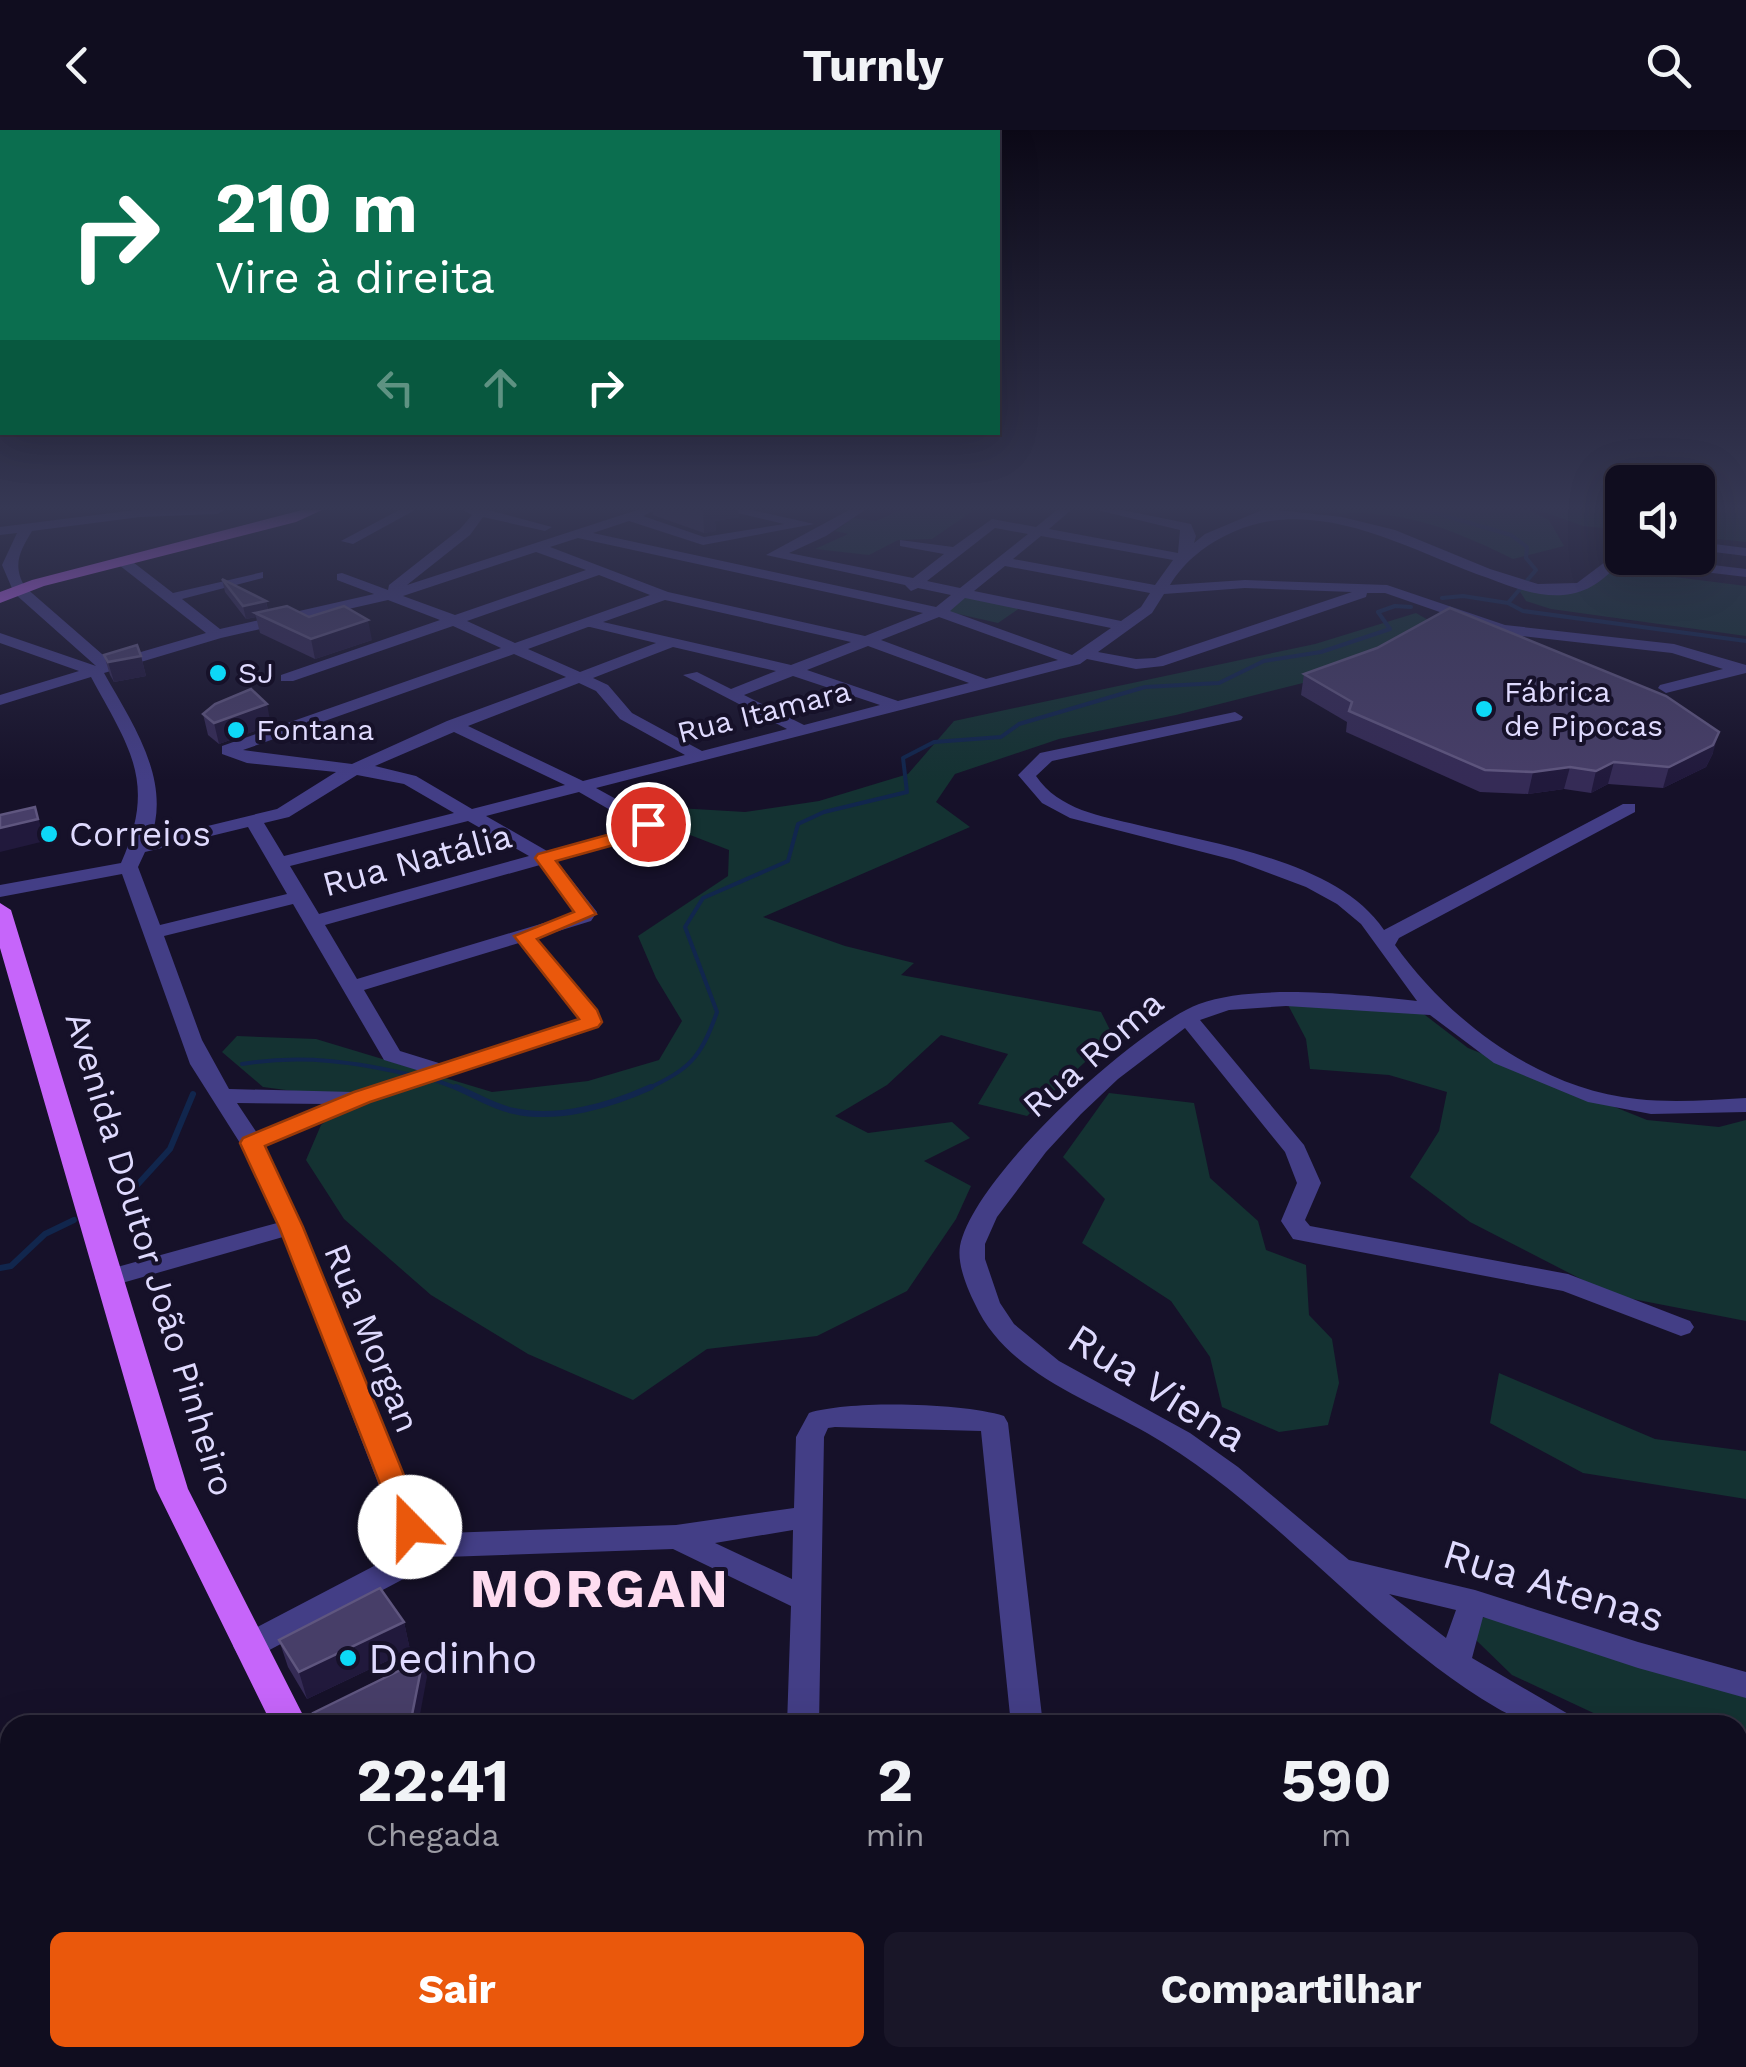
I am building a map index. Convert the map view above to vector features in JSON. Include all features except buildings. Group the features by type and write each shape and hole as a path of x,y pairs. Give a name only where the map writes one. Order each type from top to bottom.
{"main road":[{"name":"Avenida Doutor João Pinheiro","path":"0,910 172,1489 285,1715"}],"street":[{"path":"29,600 99,665 142,768 148,819 132,858"},
{"path":"173,600 217,634"},
{"path":"0,700 99,665 362,600"},
{"path":"405,600 606,691 626,716 701,757"},
{"path":"287,678 511,600"},
{"path":"351,987 524,936 587,912 545,858 410,780 228,752 232,747 650,600"},
{"path":"688,600 872,642 986,684"},
{"path":"886,600 939,612 1081,658 1136,664 1158,662 1344,600"},
{"path":"730,695 872,642 939,612 954,600"},
{"path":"998,600 1126,627"},
{"name":"Rua Itamara","path":"280,864 1081,658 1126,627 1153,600"},
{"path":"1414,600 1503,629 1674,649 1744,669"},
{"path":"590,623 795,671 898,706"},
{"path":"0,638 76,664 99,665"},
{"path":"0,891 255,823 292,809 354,769 454,725 670,643"},
{"path":"1666,688 1744,669"},
{"path":"691,675 804,731"},
{"path":"1235,717 1046,757 1028,775 1035,790 1056,806 1085,818 1240,857 1324,888 1376,925 1385,945 1434,1010 1464,1037 1512,1066 1584,1094 1634,1106 1746,1106"},
{"path":"454,725 582,787"},
{"name":"Rua Natália","path":"313,922 643,831 648,824 582,787"},
{"path":"1385,945 1391,934 1629,808"},
{"path":"255,823 392,1056 440,1070"},
{"name":"Rua Morgan","path":"132,858 152,933 201,1064 252,1143 291,1227 410,1527 441,1546"},
{"path":"152,933 298,897"},
{"path":"252,1143 362,1097 591,1022 590,1015 524,936"},
{"name":"Rua Roma","path":"971,1249 990,1212 1054,1128 1186,1016 1244,1002 1434,1010"},
{"path":"1186,1016 1296,1150 1310,1183 1293,1221 1308,1234 1568,1283 1682,1327"},
{"path":"221,1096 362,1097"},
{"path":"108,1278 291,1227"},
{"name":"Rua Viena","path":"971,1249 990,1308 1024,1351 1180,1440 1248,1490 1337,1569 1456,1661 1539,1715"},
{"path":"803,1715 810,1437 819,1420 835,1418 990,1420 996,1430 1025,1715"},
{"path":"249,1646 441,1546 676,1537 808,1517"},
{"path":"676,1537 806,1600"},
{"name":"Rua Atenas","path":"1337,1569 1475,1602 1638,1655 1746,1684"},
{"path":"1456,1661 1464,1626 1475,1602"}],"green space":[{"path":"961,600 1020,608 998,623 945,611"},
{"path":"1526,600 1746,600 1746,636 1551,609"},
{"path":"1416,613 1435,624 1339,674 1176,715 1059,739 955,774 936,802 970,827 763,917 845,946 914,963 901,975 1101,1012 1113,1036 1027,1116 978,1104 1008,1054 941,1035 887,1085 835,1116 868,1133 952,1122 970,1138 924,1161 971,1186 956,1219 907,1291 817,1336 707,1349 633,1400 528,1354 431,1295 344,1219 306,1160 321,1125 354,1099 263,1087 222,1052 237,1036 316,1039 492,1092 588,1081 659,1060 682,1021 656,978 638,936 728,876 729,850 610,804 745,812 819,801 908,774 954,721 1315,644"},
{"path":"1287,1003 1412,1005 1468,1048 1647,1120 1719,1127 1746,1120 1746,1321 1612,1295 1470,1222 1410,1177 1439,1131 1447,1092 1389,1075 1310,1069 1306,1039"},
{"path":"1109,1093 1194,1103 1210,1178 1258,1221 1266,1250 1306,1265 1309,1315 1332,1339 1339,1383 1328,1425 1279,1432 1222,1407 1210,1357 1171,1301 1082,1243 1105,1199 1063,1157"},
{"path":"1499,1373 1655,1439 1746,1451 1746,1499 1583,1473 1490,1423"},
{"path":"1515,1616 1746,1680 1746,1715 1598,1715 1512,1675 1477,1641 1473,1618"}],"waterway":[{"path":"1491,600 1508,603"},
{"path":"1508,603 1523,611 1746,641"},
{"path":"649,1088 692,1060 717,1012 685,927 703,898 788,861 798,824 824,812 907,792 903,758 934,742 1001,737 1019,724 1145,687 1219,683 1264,661 1321,652 1390,629 1378,612 1395,606 1411,607"},
{"path":"242,1064 329,1061 416,1076"},
{"path":"432,1079 462,1090"},
{"path":"456,1087 491,1104 531,1114 566,1113 602,1105 649,1088"},
{"path":"645,1090 649,1088"},
{"path":"128,1195 170,1149 193,1094"},
{"path":"0,1268 11,1266 45,1234 74,1220"}],"place":[{"name":"SJ","path":"218,673"},
{"name":"Fábrica de Pipocas","path":"1484,709"},
{"name":"Fontana","path":"236,730"},
{"name":"Correios","path":"49,834"},
{"name":"Dedinho","path":"348,1658"}],"district":[{"name":"MORGAN","path":"600,1588"}],"route":[{"path":"410,1527 291,1227 252,1143 362,1097 591,1022 590,1015 524,936 587,912 545,858 643,831 648,824"}]}
